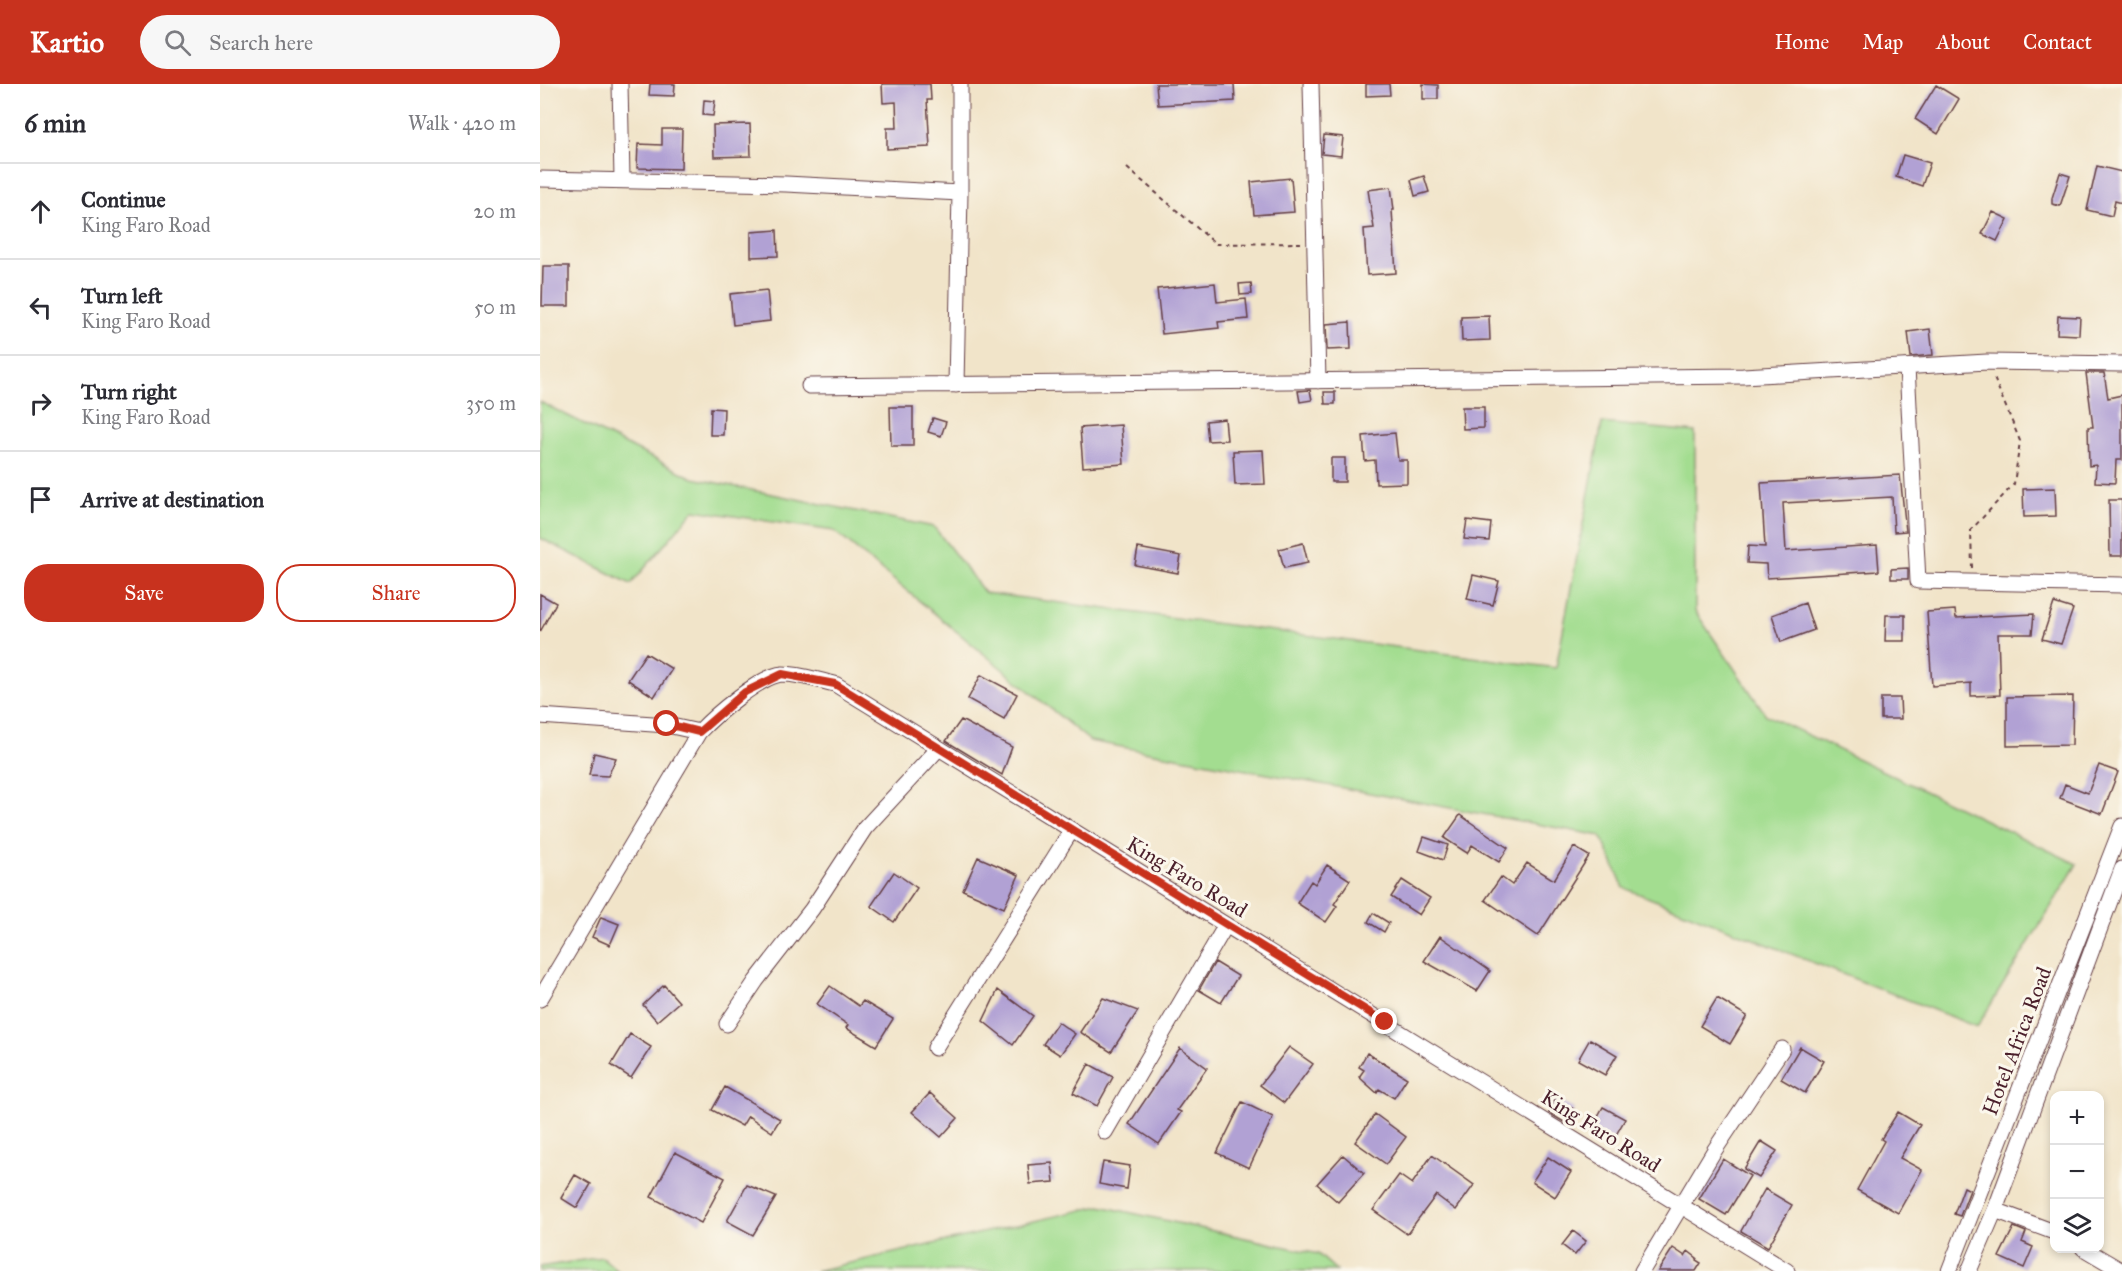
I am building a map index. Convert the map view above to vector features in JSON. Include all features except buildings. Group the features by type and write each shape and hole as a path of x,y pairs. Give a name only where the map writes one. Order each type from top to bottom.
{"street":[{"path":"620,84 622,179"},
{"path":"956,385 960,84"},
{"path":"1311,84 1312,243 1318,381"},
{"path":"540,179 786,184 960,193"},
{"path":"809,386 1743,376 1987,362 2122,364"},
{"path":"1907,367 1918,581 2122,585"},
{"name":"King Faro Road","path":"540,999 699,732 745,692 782,674 835,684 1787,1271"},
{"path":"540,716 667,724 699,732"},
{"path":"728,1024 756,981 812,909 865,828 939,748"},
{"name":"Hotel Africa Road","path":"1949,1271 2122,826"},
{"path":"935,1048 1071,831"},
{"name":"Hotel Africa Road","path":"1969,1271 1995,1210 2122,869"},
{"path":"1105,1132 1226,925"},
{"path":"1642,1271 1782,1049"},
{"path":"1995,1210 2050,1230"},
{"path":"2092,1253 2122,1271"}],"path":[{"path":"1127,168 1215,243 1312,243"},
{"path":"1973,583 1971,530 2014,484 2020,441 1987,362"}],"green space":[{"path":"540,402 693,478 934,527 985,593 1556,668 1602,423 1695,432 1695,611 1766,715 2077,864 1977,1027 1624,888 1601,836 1090,741 834,531 694,510 631,584 540,538"},
{"path":"1100,1206 1318,1254 1337,1271 815,1271"},
{"path":"602,1257 618,1271 540,1271 540,1267"}],"route":[{"path":"667,724 699,732 714,716 745,692 782,674 835,684 1385,1022"}]}
